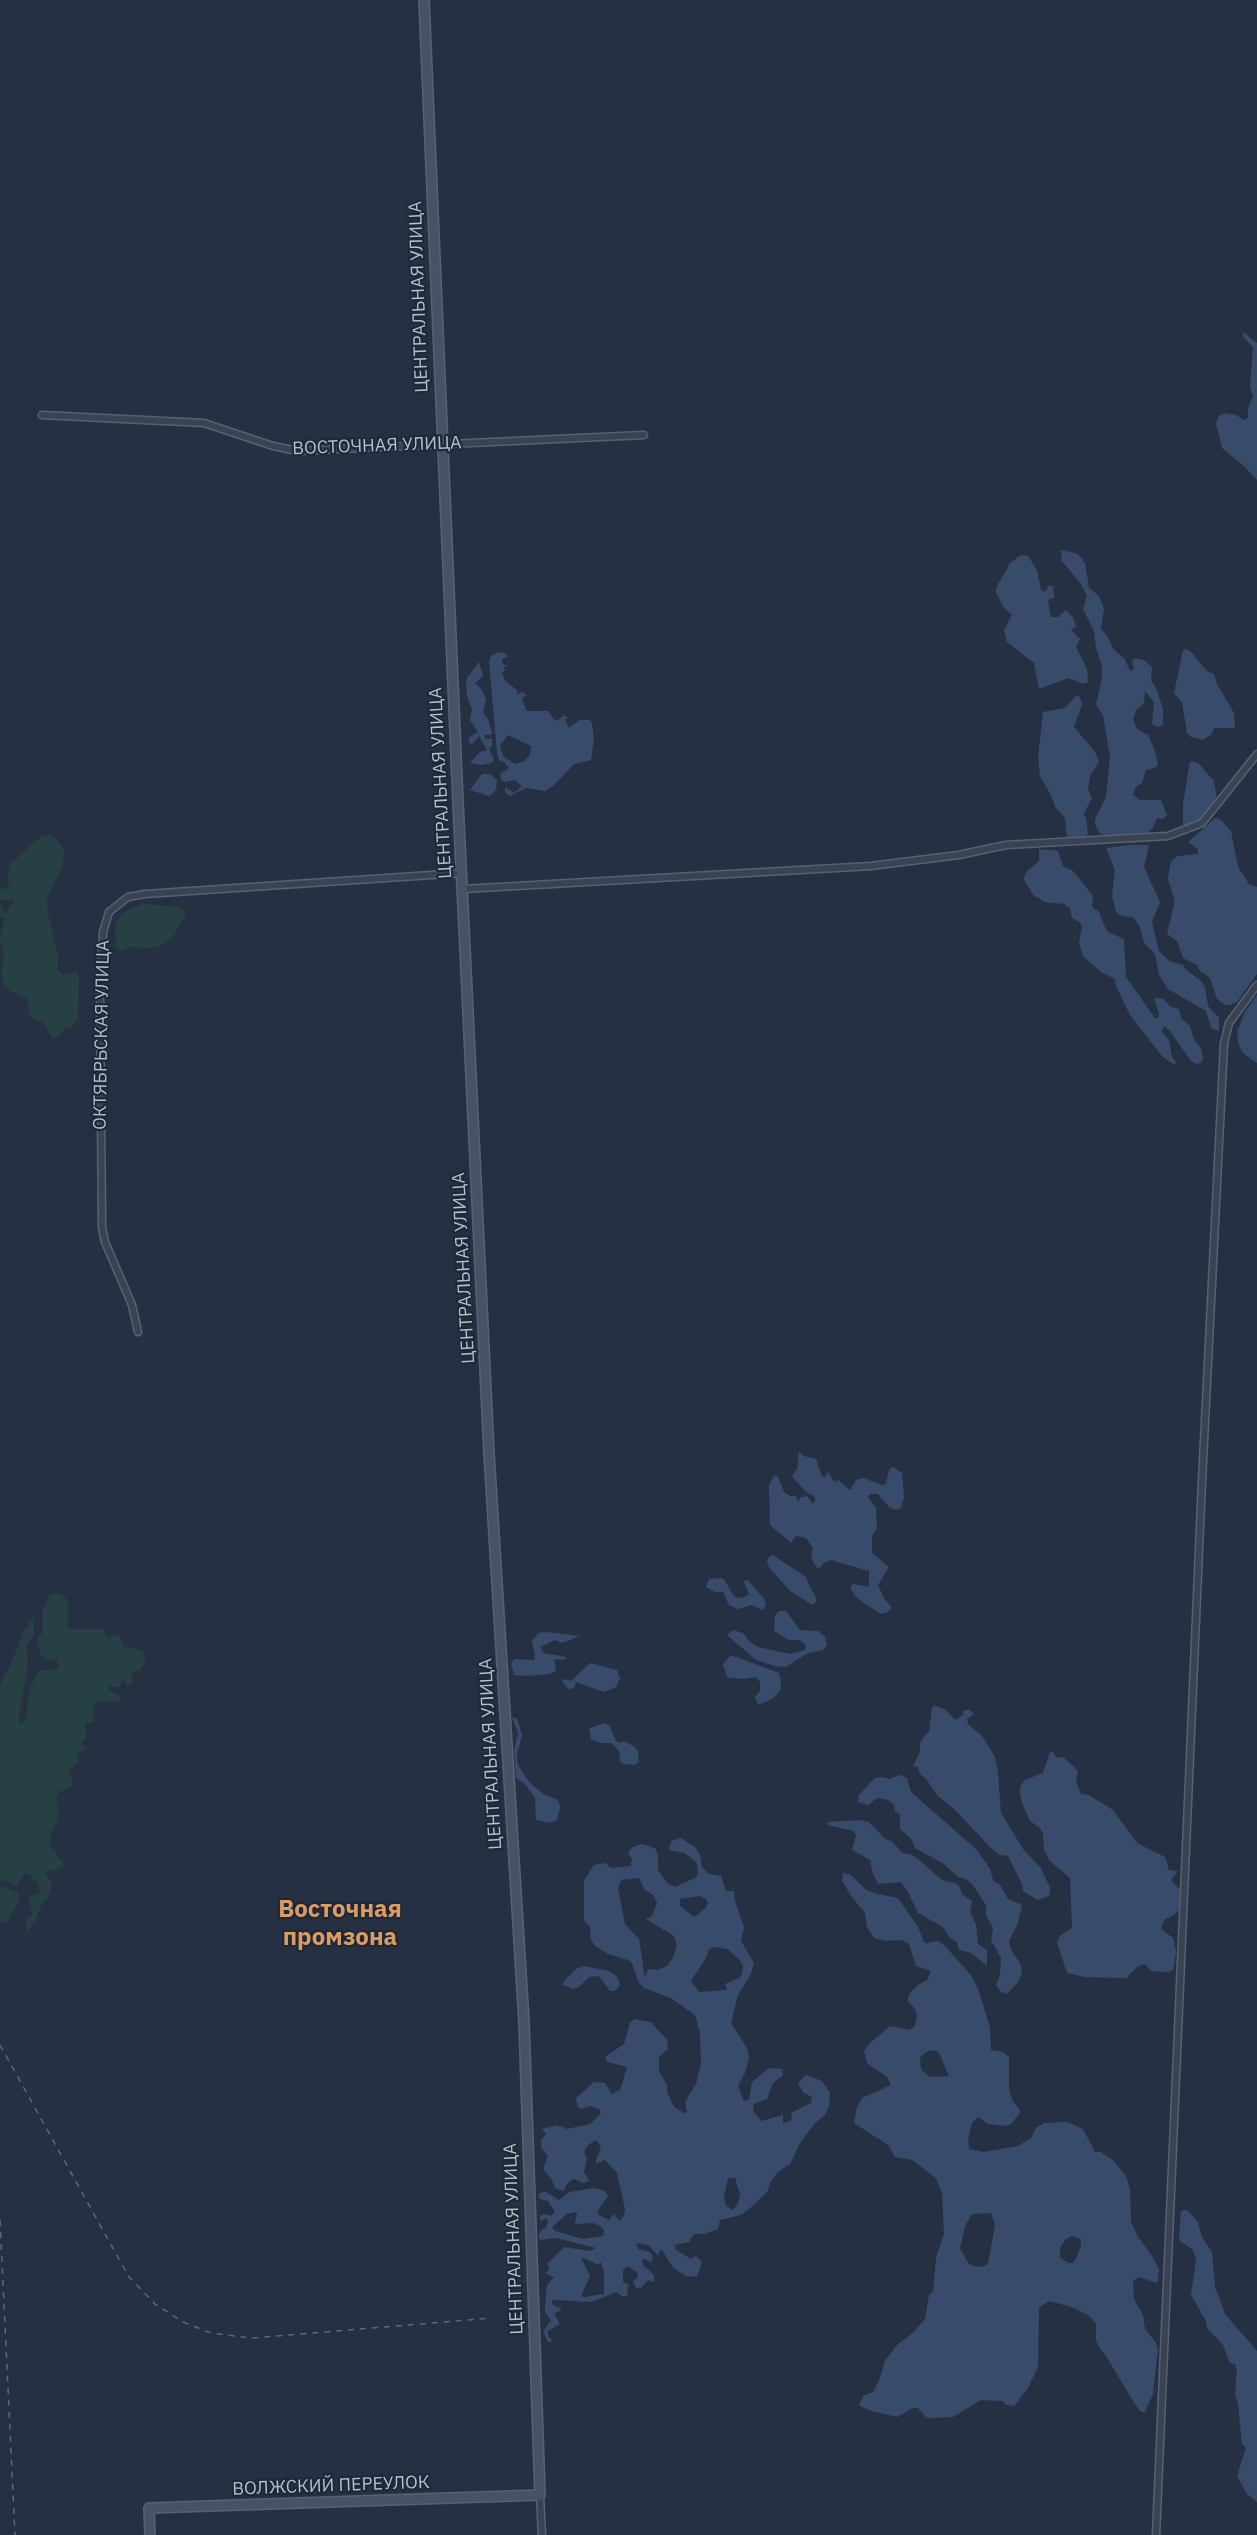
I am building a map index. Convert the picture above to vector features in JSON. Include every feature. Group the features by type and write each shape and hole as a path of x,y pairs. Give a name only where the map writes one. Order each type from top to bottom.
{"street":[{"name":"ЦЕНТРАЛЬНАЯ УЛИЦА","path":"424,0 488,1442 524,2022 542,2535"},
{"name":"ВОСТОЧНАЯ УЛИЦА","path":"42,415 204,423 292,450 644,435"},
{"path":"463,890 870,866 959,855 1006,845 1168,836 1202,822 1257,754"},
{"name":"ОКТЯБРЬСКАЯ УЛИЦА","path":"138,1332 132,1305 105,1242 102,1227 100,998 103,932 109,912 128,897 145,894 462,873"},
{"path":"1156,2535 1187,1882 1202,1481 1224,1044 1229,1023 1257,985"},
{"name":"ВОЛЖСКИЙ ПЕРЕУЛОК","path":"150,2535 149,2508 540,2496"}],"green space":[{"path":"50,835 56,839 64,851 63,865 47,897 48,914 58,955 57,970 63,975 77,972 79,976 78,1019 71,1028 65,1029 57,1038 52,1038 44,1023 31,1018 27,998 11,992 1,974 4,958 0,938 5,917 0,918 0,903 5,914 14,898 9,901 0,899 0,888 12,890 7,883 10,865 36,840"},
{"path":"142,904 178,907 185,911 185,916 174,935 161,946 130,947 120,951 116,948 115,924 123,912"},
{"path":"57,1593 67,1600 69,1615 67,1627 70,1629 104,1629 106,1636 117,1635 121,1638 124,1647 144,1652 145,1661 141,1669 132,1672 133,1684 127,1685 122,1677 120,1687 108,1686 109,1691 119,1695 120,1701 97,1702 93,1705 94,1721 85,1723 86,1737 81,1743 85,1746 85,1751 77,1752 78,1763 69,1769 73,1786 59,1792 56,1797 57,1821 50,1835 50,1846 63,1862 63,1866 45,1872 52,1885 47,1899 27,1932 26,1921 33,1914 28,1898 39,1894 38,1883 27,1873 16,1887 12,1882 0,1880 0,1685 10,1667 23,1632 34,1617 33,1635 27,1648 28,1664 19,1723 22,1723 26,1717 30,1689 38,1671 58,1669 59,1666 56,1659 51,1661 41,1655 37,1642 39,1635 43,1633 43,1609 50,1594"},
{"path":"0,1887 18,1893 19,1900 7,1923 1,1922 0,1918"}],"water":[{"path":"1243,332 1257,343 1257,480 1222,448 1216,423 1219,416 1225,413 1236,415 1244,420 1248,418 1248,408 1253,396 1250,387 1253,347 1243,337"},
{"path":"1061,550 1078,554 1085,563 1089,588 1099,596 1104,609 1101,629 1114,650 1124,658 1130,671 1134,669 1132,661 1135,658 1144,660 1152,667 1151,680 1163,709 1163,725 1158,727 1152,724 1154,702 1145,691 1144,703 1136,710 1133,720 1137,729 1148,735 1158,765 1146,770 1142,783 1136,787 1133,795 1139,800 1161,800 1167,815 1163,819 1157,818 1153,828 1144,835 1106,837 1100,833 1095,824 1095,819 1106,797 1110,757 1103,715 1096,705 1102,678 1102,666 1096,648 1094,631 1083,609 1087,596 1081,584 1062,561"},
{"path":"1021,555 1028,556 1037,570 1041,590 1045,592 1049,585 1053,587 1054,598 1049,599 1048,602 1051,617 1058,617 1066,610 1073,617 1076,626 1071,630 1080,639 1076,647 1087,669 1088,682 1083,684 1069,678 1039,689 1034,663 1007,642 1004,630 1012,615 1004,608 996,593 996,588 1010,563"},
{"path":"1185,649 1190,651 1208,672 1214,674 1217,684 1234,713 1235,728 1214,728 1212,734 1203,740 1191,737 1187,733 1182,702 1174,693"},
{"path":"498,652 508,656 502,659 503,664 507,666 503,668 505,670 502,673 505,681 517,690 517,695 522,692 527,695 522,698 526,711 548,711 555,721 564,714 565,717 569,717 565,720 569,728 579,720 590,720 592,723 594,739 591,760 574,764 545,791 526,788 510,796 505,792 505,787 514,793 522,786 515,780 505,782 501,780 500,774 509,768 499,760 497,753 489,661 491,656","holes":["508,735 531,746 530,754 525,761 515,764 503,756 500,746"]},
{"path":"479,662 483,676 475,683 482,690 486,700 483,712 492,732 491,735 485,735 484,739 492,739 492,746 489,748 494,759 492,763 482,765 470,763 480,752 487,750 479,736 472,744 468,742 470,737 478,732 470,720 472,709 466,685 467,678"},
{"path":"1076,696 1079,696 1082,704 1074,727 1095,752 1099,762 1090,776 1088,789 1092,798 1083,815 1086,817 1088,834 1084,838 1067,838 1065,818 1055,807 1040,776 1038,757 1043,712 1065,708"},
{"path":"1190,761 1198,763 1214,781 1217,799 1199,820 1186,827 1183,826 1183,804"},
{"path":"482,774 490,774 497,780 496,790 489,796 470,790"},
{"path":"1215,818 1220,819 1231,831 1238,867 1249,884 1257,887 1257,974 1237,1002 1230,1005 1225,1005 1217,999 1210,978 1200,971 1197,965 1183,958 1177,941 1167,934 1175,901 1168,879 1170,865 1178,856 1198,854 1198,849 1188,842"},
{"path":"1149,845 1144,867 1160,902 1152,922 1159,951 1169,961 1183,965 1201,981 1205,987 1208,1006 1219,1018 1219,1031 1211,1028 1206,1011 1168,989 1159,975 1155,954 1144,943 1140,927 1134,918 1119,915 1116,912 1112,895 1115,870 1106,848"},
{"path":"1039,849 1058,851 1063,866 1073,871 1093,896 1092,907 1099,912 1108,932 1124,939 1126,977 1155,1018 1158,1018 1159,1014 1154,998 1163,999 1171,1007 1179,1009 1181,1018 1190,1026 1194,1040 1201,1048 1203,1058 1201,1063 1196,1064 1191,1061 1164,1026 1162,1032 1169,1040 1172,1057 1177,1063 1173,1064 1162,1056 1130,1015 1115,979 1101,972 1083,956 1079,943 1082,927 1080,922 1072,918 1070,908 1064,904 1045,902 1033,895 1024,879 1026,872 1039,861"},
{"path":"1257,995 1257,1063 1243,1053 1239,1046 1237,1032 1245,1012"},
{"path":"799,1452 816,1459 822,1477 828,1472 833,1480 836,1482 838,1480 850,1490 856,1480 863,1478 882,1485 886,1484 889,1470 893,1467 902,1473 904,1497 901,1508 895,1510 890,1508 878,1494 870,1494 868,1497 876,1508 877,1528 872,1536 872,1553 889,1567 878,1585 892,1608 888,1612 881,1614 868,1606 856,1597 850,1588 853,1584 869,1587 869,1571 831,1560 817,1568 811,1558 813,1548 806,1538 796,1536 791,1543 770,1525 769,1486 774,1475 778,1477 784,1492 790,1496 796,1496 798,1502 801,1497 807,1496 812,1503 815,1502 815,1497 805,1491 792,1476 797,1469"},
{"path":"773,1555 805,1576 817,1600 813,1605 790,1591 769,1567 767,1562"},
{"path":"721,1578 737,1598 749,1594 744,1581 748,1580 764,1599 766,1606 762,1610 752,1605 737,1609 729,1605 723,1592 715,1592 706,1587 709,1579"},
{"path":"779,1611 786,1611 800,1630 818,1631 825,1637 827,1645 823,1650 806,1654 786,1667 775,1666 756,1660 727,1635 733,1630 743,1633 758,1647 790,1654 805,1650 806,1645 800,1640 789,1640 774,1631 775,1616"},
{"path":"539,1633 580,1636 562,1643 555,1640 540,1647 544,1653 566,1657 565,1660 554,1659 556,1671 528,1676 514,1675 511,1663 515,1659 534,1660 532,1640"},
{"path":"731,1655 779,1673 780,1691 772,1699 758,1705 755,1697 760,1691 760,1682 756,1677 743,1679 727,1677 723,1664"},
{"path":"590,1663 617,1670 620,1678 616,1687 604,1692 576,1682 574,1688 568,1689 562,1681 565,1679 571,1681"},
{"path":"934,1705 946,1710 955,1720 963,1715 964,1710 970,1710 974,1714 967,1719 968,1724 982,1736 995,1757 1001,1813 1023,1849 1041,1868 1050,1888 1050,1894 1047,1897 1037,1900 1023,1891 1022,1884 1008,1856 999,1855 993,1850 955,1810 938,1796 920,1774 918,1767 913,1766 920,1752 920,1743 929,1732"},
{"path":"512,1717 517,1719 522,1735 517,1754 518,1765 530,1783 545,1795 558,1800 560,1807 557,1820 550,1823 536,1820 535,1798 525,1784 516,1778 514,1751 518,1733"},
{"path":"605,1723 609,1725 616,1741 619,1743 624,1741 635,1747 638,1751 639,1762 634,1765 623,1764 620,1761 619,1751 611,1743 601,1743 591,1739 589,1728"},
{"path":"1052,1751 1057,1758 1063,1757 1076,1769 1078,1772 1076,1782 1081,1794 1089,1795 1113,1810 1137,1843 1165,1857 1169,1870 1178,1871 1171,1880 1180,1890 1180,1908 1164,1920 1161,1929 1173,1938 1176,1952 1173,1970 1151,1971 1145,1964 1137,1967 1126,1978 1085,1977 1067,1973 1057,1942 1060,1936 1072,1928 1070,1878 1050,1861 1044,1850 1043,1834 1040,1828 1030,1821 1020,1792 1020,1787 1025,1780 1043,1773"},
{"path":"901,1775 907,1778 911,1792 977,1850 990,1869 993,1880 1000,1885 1008,1899 1022,1905 1018,1923 1009,1941 1022,1971 1019,1981 1007,1994 1001,1992 996,1985 1000,1975 1001,1958 991,1940 993,1928 986,1915 986,1905 972,1884 958,1877 944,1864 915,1848 912,1840 900,1829 900,1814 895,1811 894,1805 888,1800 877,1798 868,1805 858,1802 859,1795 875,1778 889,1779"},
{"path":"860,1820 869,1822 885,1839 891,1841 903,1853 918,1859 942,1880 959,1886 962,1894 972,1901 970,1912 976,1924 978,1944 987,1950 987,1966 971,1953 959,1950 957,1942 950,1938 943,1927 918,1913 901,1882 878,1884 870,1860 852,1850 856,1835 854,1831 827,1825 828,1822"},
{"path":"681,1838 695,1847 700,1855 702,1867 708,1874 721,1876 726,1891 734,1891 744,1927 741,1941 754,1963 751,1974 738,1995 731,2023 747,2048 749,2058 738,2086 744,2101 749,2100 752,2082 769,2068 782,2069 783,2075 773,2083 767,2099 754,2104 753,2111 761,2121 783,2115 783,2123 792,2120 791,2113 811,2103 812,2097 803,2092 798,2083 806,2075 822,2081 830,2093 829,2106 825,2115 816,2122 800,2143 790,2164 778,2172 767,2192 749,2209 741,2215 720,2220 718,2229 705,2234 694,2234 689,2242 675,2245 676,2250 691,2259 696,2256 702,2262 697,2276 689,2277 682,2274 672,2266 662,2250 659,2251 659,2256 648,2245 636,2243 638,2249 650,2252 653,2257 651,2263 645,2259 642,2260 643,2265 654,2275 654,2282 648,2280 641,2288 636,2288 633,2282 638,2277 637,2272 627,2266 623,2270 623,2282 629,2285 628,2296 622,2296 616,2292 592,2302 552,2300 553,2305 562,2309 554,2314 560,2324 548,2331 548,2337 552,2340 548,2342 543,2331 551,2321 545,2312 546,2291 554,2277 545,2273 549,2270 548,2263 564,2247 590,2251 596,2248 556,2238 541,2240 538,2237 548,2222 546,2218 540,2221 540,2216 545,2214 550,2216 555,2212 548,2201 539,2199 539,2194 544,2191 559,2200 570,2192 594,2188 605,2191 608,2196 598,2210 599,2215 609,2220 614,2214 619,2221 624,2216 625,2209 617,2173 605,2160 595,2164 601,2146 596,2140 588,2145 584,2152 587,2158 584,2172 589,2181 584,2183 573,2179 564,2191 555,2188 551,2178 543,2169 548,2156 541,2147 541,2140 546,2134 542,2129 557,2125 567,2129 590,2124 601,2113 599,2109 590,2106 581,2109 577,2106 576,2098 594,2082 605,2083 612,2094 620,2090 627,2067 607,2062 605,2057 624,2044 630,2023 634,2019 651,2022 667,2040 668,2049 659,2057 659,2071 667,2085 667,2092 674,2107 684,2113 687,2112 685,2102 696,2084 701,2064 700,2033 695,2015 671,1998 644,1988 639,1983 631,1961 608,1954 595,1946 591,1940 590,1927 584,1920 584,1881 594,1865 605,1863 611,1868 631,1866 632,1859 628,1853 632,1847 642,1844 655,1848 658,1856 658,1870 667,1883 675,1887 697,1877 696,1862 685,1853 669,1850 671,1841","holes":["639,1878 644,1889 654,1896 657,1903 652,1916 646,1919 674,1936 677,1946 667,1966 657,1970 648,1969 645,1979 639,1939 625,1924 618,1888 621,1880","700,1896 708,1903 705,1909 694,1917 680,1906 680,1899","714,1947 727,1949 739,1959 743,1966 741,1977 725,1984 727,1990 699,1992 691,1981 709,1949","728,2178 735,2178 740,2194 738,2204 732,2210 726,2206 724,2197","577,2212 575,2224 593,2223 604,2230 603,2236 583,2239 555,2231 552,2227 567,2214","581,2257 598,2265 601,2262 604,2273 604,2294 581,2296 590,2276"]},
{"path":"843,1873 850,1874 866,1890 898,1898 918,1927 924,1942 938,1941 943,1944 971,1975 979,1991 990,2028 991,2050 1003,2052 1009,2057 1009,2088 1012,2100 1020,2113 1011,2124 1004,2126 988,2124 978,2117 972,2123 968,2140 969,2149 983,2152 1018,2146 1031,2138 1036,2128 1044,2123 1067,2122 1083,2129 1095,2152 1101,2152 1113,2160 1126,2176 1130,2189 1131,2222 1159,2269 1157,2283 1139,2277 1133,2281 1134,2299 1143,2315 1145,2329 1158,2349 1153,2394 1145,2412 1141,2412 1134,2403 1100,2349 1096,2340 1096,2323 1088,2315 1074,2308 1050,2301 1039,2307 1038,2367 1028,2388 1014,2406 1006,2405 1003,2401 981,2400 953,2417 931,2418 926,2417 918,2408 913,2408 897,2417 868,2410 859,2405 863,2396 873,2392 885,2361 897,2345 914,2332 925,2319 929,2295 933,2291 936,2258 944,2234 942,2193 936,2178 912,2160 895,2157 888,2145 854,2123 857,2107 862,2098 891,2085 887,2077 867,2063 864,2051 890,2026 910,2030 915,2026 917,2016 915,2009 908,2001 909,1994 927,1980 931,1971 916,1966 909,1944 901,1940 886,1941 874,1938 867,1927 865,1913 842,1880","holes":["936,2050 949,2076 930,2077 921,2070 920,2057 928,2051","991,2213 995,2225 988,2264 982,2267 969,2264 960,2249 965,2226 972,2214","1072,2236 1081,2239 1081,2245 1073,2263 1060,2258 1060,2248 1066,2239"]},
{"path":"584,1966 609,1971 617,1976 620,1985 615,1991 610,1991 599,1976 589,1977 579,1987 573,1989 563,1985 576,1969"},
{"path":"1187,2210 1198,2222 1202,2237 1212,2252 1215,2287 1225,2314 1257,2351 1257,2502 1247,2494 1237,2476 1246,2448 1242,2444 1235,2394 1237,2370 1235,2364 1230,2363 1223,2345 1207,2328 1206,2321 1191,2295 1196,2260 1193,2250 1180,2241 1179,2235 1181,2211"}],"railway":[{"path":"0,2045 129,2277 155,2304 183,2322 211,2333 251,2338 491,2318"},
{"path":"0,2220 15,2535"}],"district":[{"name":"Восточная промзона","path":"340,1924"}]}
